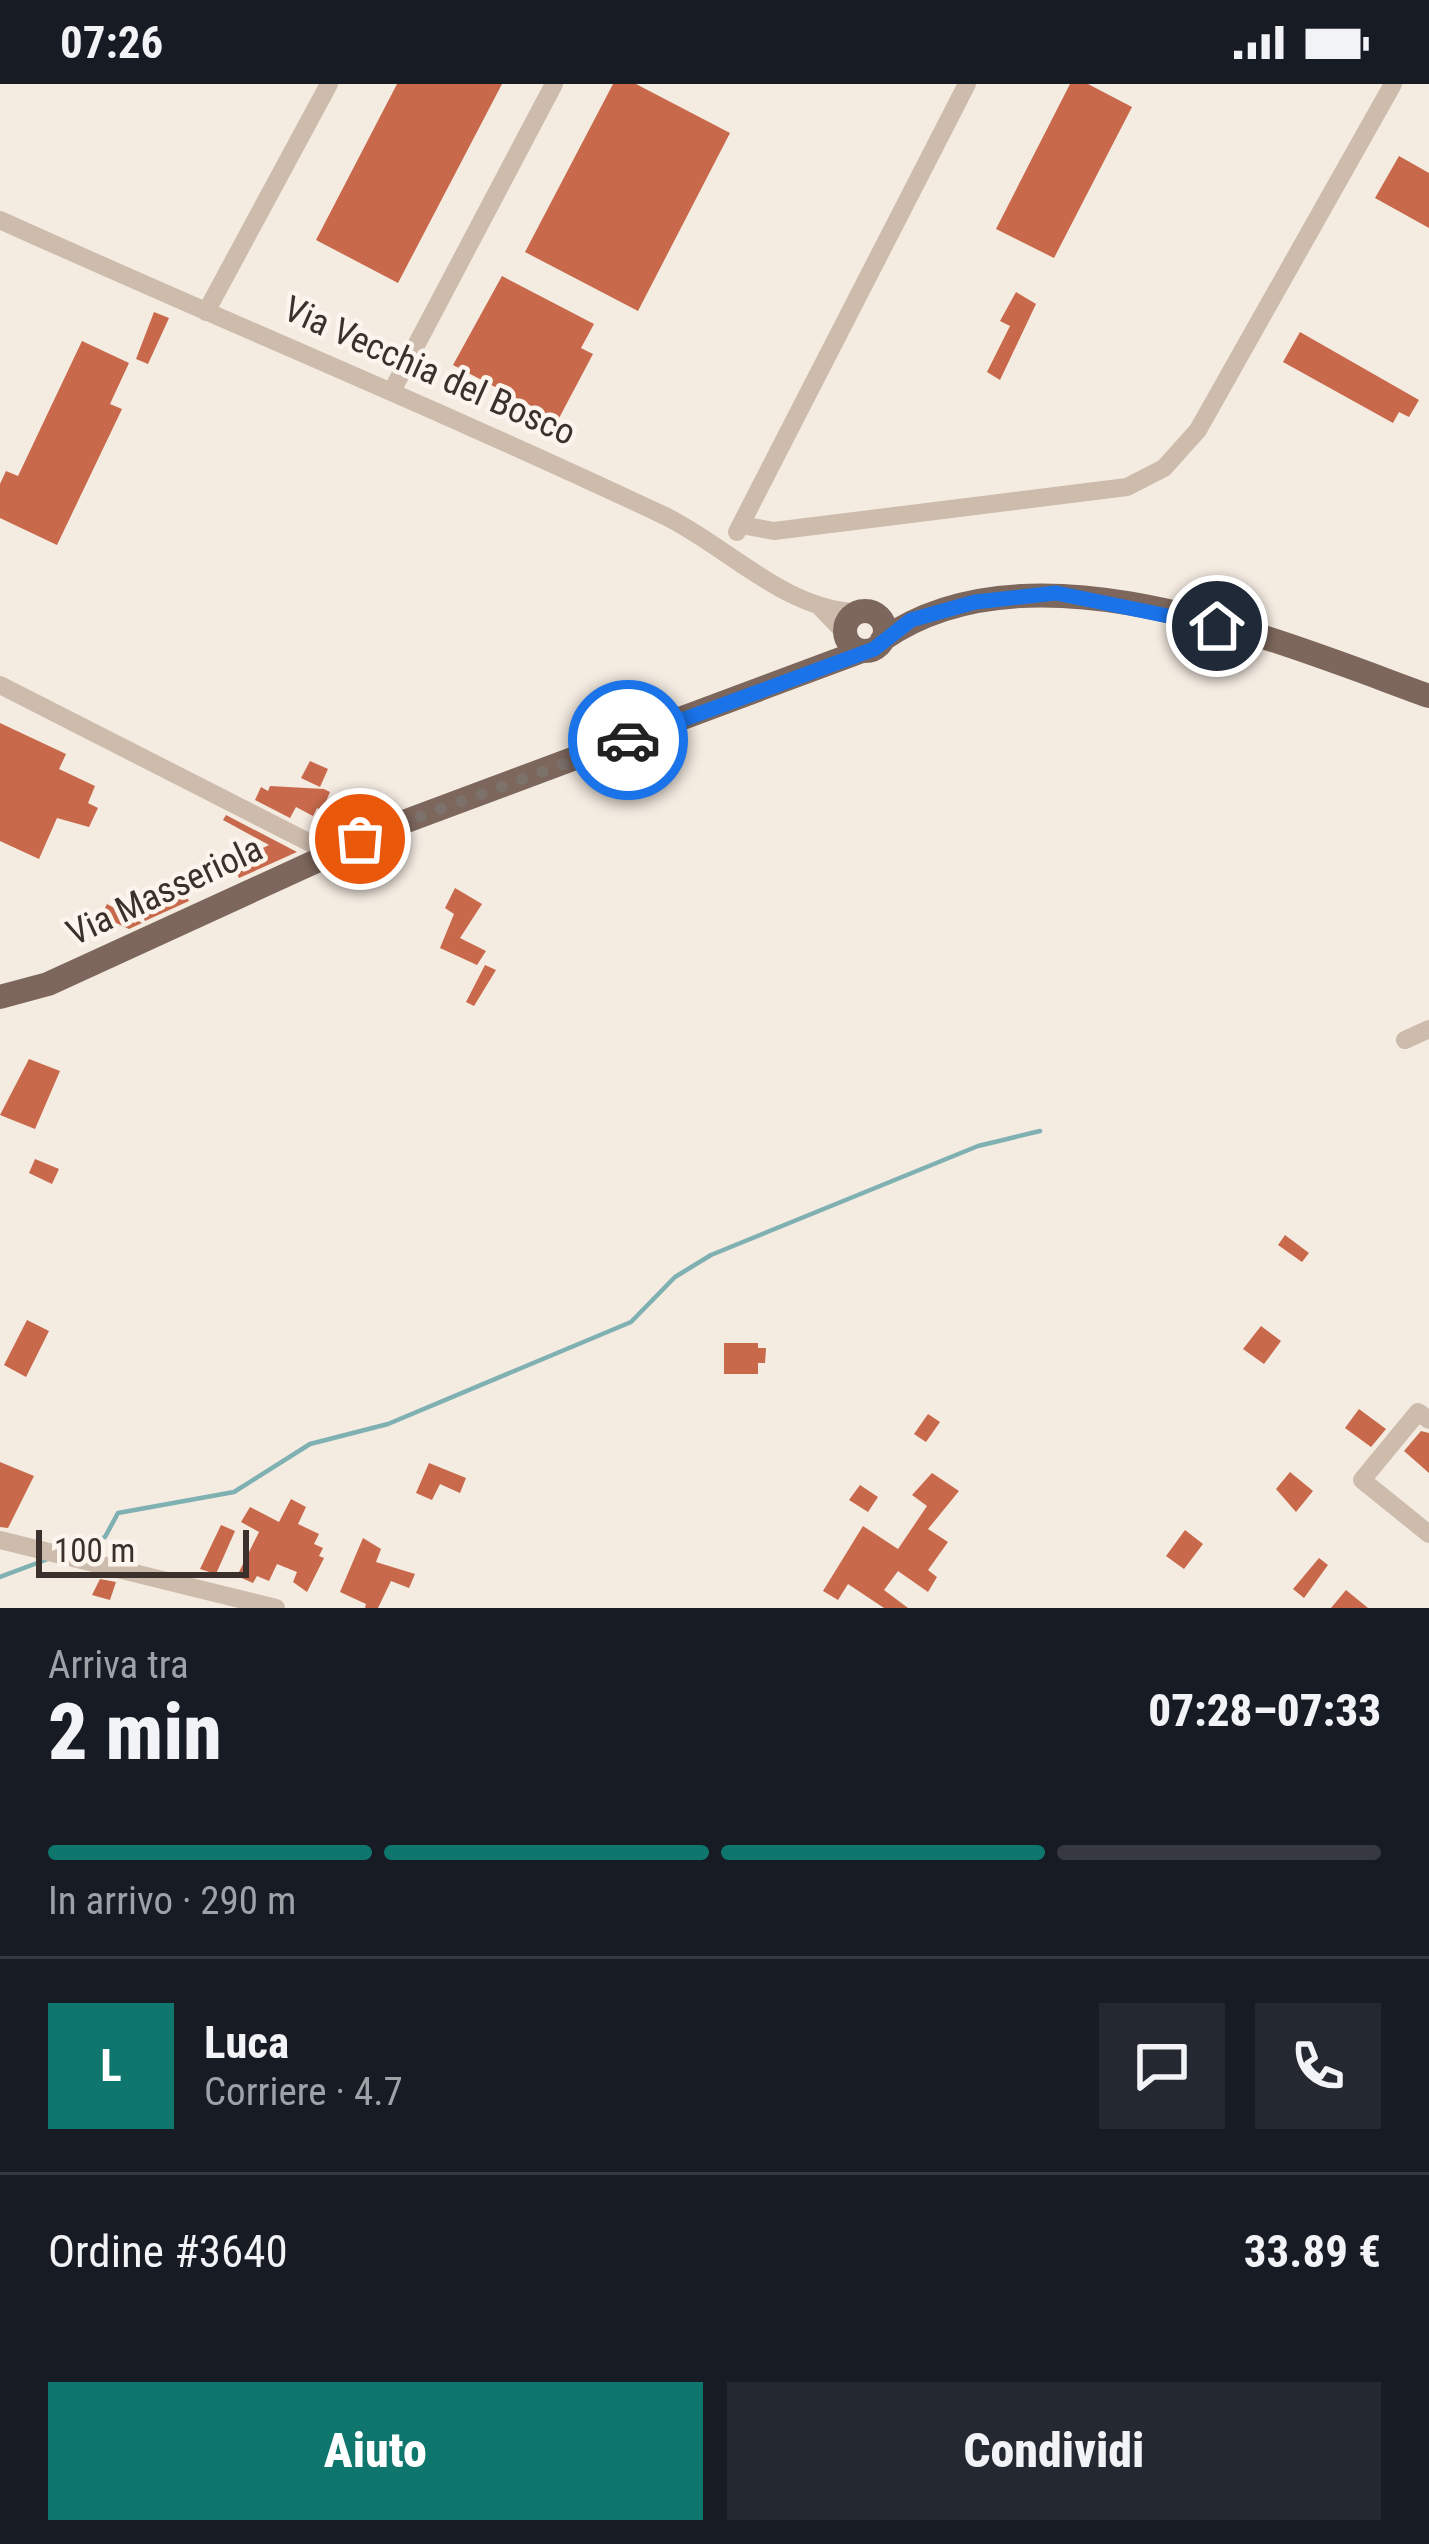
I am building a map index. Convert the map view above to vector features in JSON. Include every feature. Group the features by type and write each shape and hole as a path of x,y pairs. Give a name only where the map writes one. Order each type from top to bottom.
{"main road":[{"path":"861,631 975,602 1056,593 1101,598 1217,626 1429,696"},
{"name":"Via Masseriola","path":"0,997 48,984 328,853 788,682 827,662 861,631"}],"street":[{"path":"206,312 329,84"},
{"path":"393,389 554,84"},
{"path":"727,552 967,84"},
{"path":"741,526 774,531 1127,487 1164,468 1198,430 1393,84"},
{"name":"Via Vecchia del Bosco","path":"0,220 393,389 673,520 861,631"},
{"path":"0,685 328,853"},
{"path":"1405,1040 1429,1029"},
{"path":"1429,1420 1418,1412 1362,1480 1429,1534"},
{"path":"0,1540 276,1608"}],"building":[{"path":"397,84 502,84 398,283 316,240"},
{"path":"613,84 636,84 730,133 638,311 525,252"},
{"path":"1070,84 1088,84 1132,107 1054,258 996,229"},
{"path":"1399,156 1429,173 1429,228 1375,198"},
{"path":"502,276 594,324 581,348 593,354 558,420 453,365"},
{"path":"1016,292 1036,304 1000,380 987,372 1010,326 1000,321"},
{"path":"154,312 169,318 148,364 136,359"},
{"path":"1300,332 1419,400 1409,417 1399,412 1393,423 1283,362"},
{"path":"82,341 129,363 110,404 122,409 57,545 0,518 0,484 6,471 18,476"},
{"path":"0,723 66,754 59,769 95,786 88,803 98,808 89,827 57,818 39,859 0,841"},
{"path":"310,761 328,769 320,787 301,778"},
{"path":"270,786 330,792 322,811 317,808 313,816 296,807 290,818 255,800 261,787 268,791"},
{"path":"226,815 297,852 239,878 232,863 269,845 223,820"},
{"path":"180,885 189,901 145,921 138,906"},
{"path":"455,888 482,904 460,938 486,951 477,965 440,948 454,914 445,908"},
{"path":"107,904 142,923 129,929 101,916"},
{"path":"485,965 496,970 474,1006 466,1002"},
{"path":"29,1059 60,1071 35,1129 0,1115"},
{"path":"35,1159 59,1169 52,1184 29,1173"},
{"path":"1285,1235 1309,1253 1302,1262 1278,1245"},
{"path":"27,1320 49,1331 26,1377 4,1365"},
{"path":"1261,1326 1281,1341 1264,1364 1243,1349"},
{"path":"724,1343 758,1343 758,1348 766,1348 758,1374 724,1374"},
{"path":"1359,1409 1386,1429 1371,1447 1345,1428"},
{"path":"928,1414 940,1422 926,1442 914,1434"},
{"path":"1421,1431 1429,1433 1429,1473 1404,1451"},
{"path":"0,1462 34,1476 8,1528 0,1527"},
{"path":"429,1463 466,1478 460,1493 440,1484 432,1500 416,1493"},
{"path":"1290,1472 1313,1491 1296,1512 1276,1489"},
{"path":"932,1473 959,1491 928,1529 948,1542 928,1570 937,1577 928,1592 898,1571 884,1590 908,1608 884,1608 848,1584 838,1600 823,1591 863,1526 898,1549 927,1506 912,1495"},
{"path":"860,1485 878,1497 868,1512 849,1500"},
{"path":"291,1499 306,1507 298,1524 319,1534 314,1544 323,1548 319,1556 324,1558 307,1592 293,1582 297,1572 277,1564 269,1581 257,1576 253,1583 237,1576 259,1532 241,1522 250,1507 279,1522"},
{"path":"221,1525 235,1531 216,1574 200,1569"},
{"path":"1185,1530 1203,1544 1184,1569 1166,1556"},
{"path":"363,1538 381,1549 376,1562 415,1574 409,1588 391,1581 378,1608 365,1608 366,1604 340,1592"},
{"path":"1319,1558 1328,1565 1304,1598 1293,1589"},
{"path":"100,1579 116,1582 110,1600 92,1595"},
{"path":"1346,1590 1368,1608 1331,1608"}],"waterway":[{"path":"70,1550 105,1537 118,1513 234,1492 310,1444 388,1424 631,1322 675,1277 711,1255 978,1146 1040,1131"},
{"path":"0,1577 48,1559"}],"way so far":[{"path":"360,839 628,740"}],"route":[{"path":"628,740 788,682 827,662 874,649 911,620 975,602 1056,593 1101,598 1217,626"}]}
